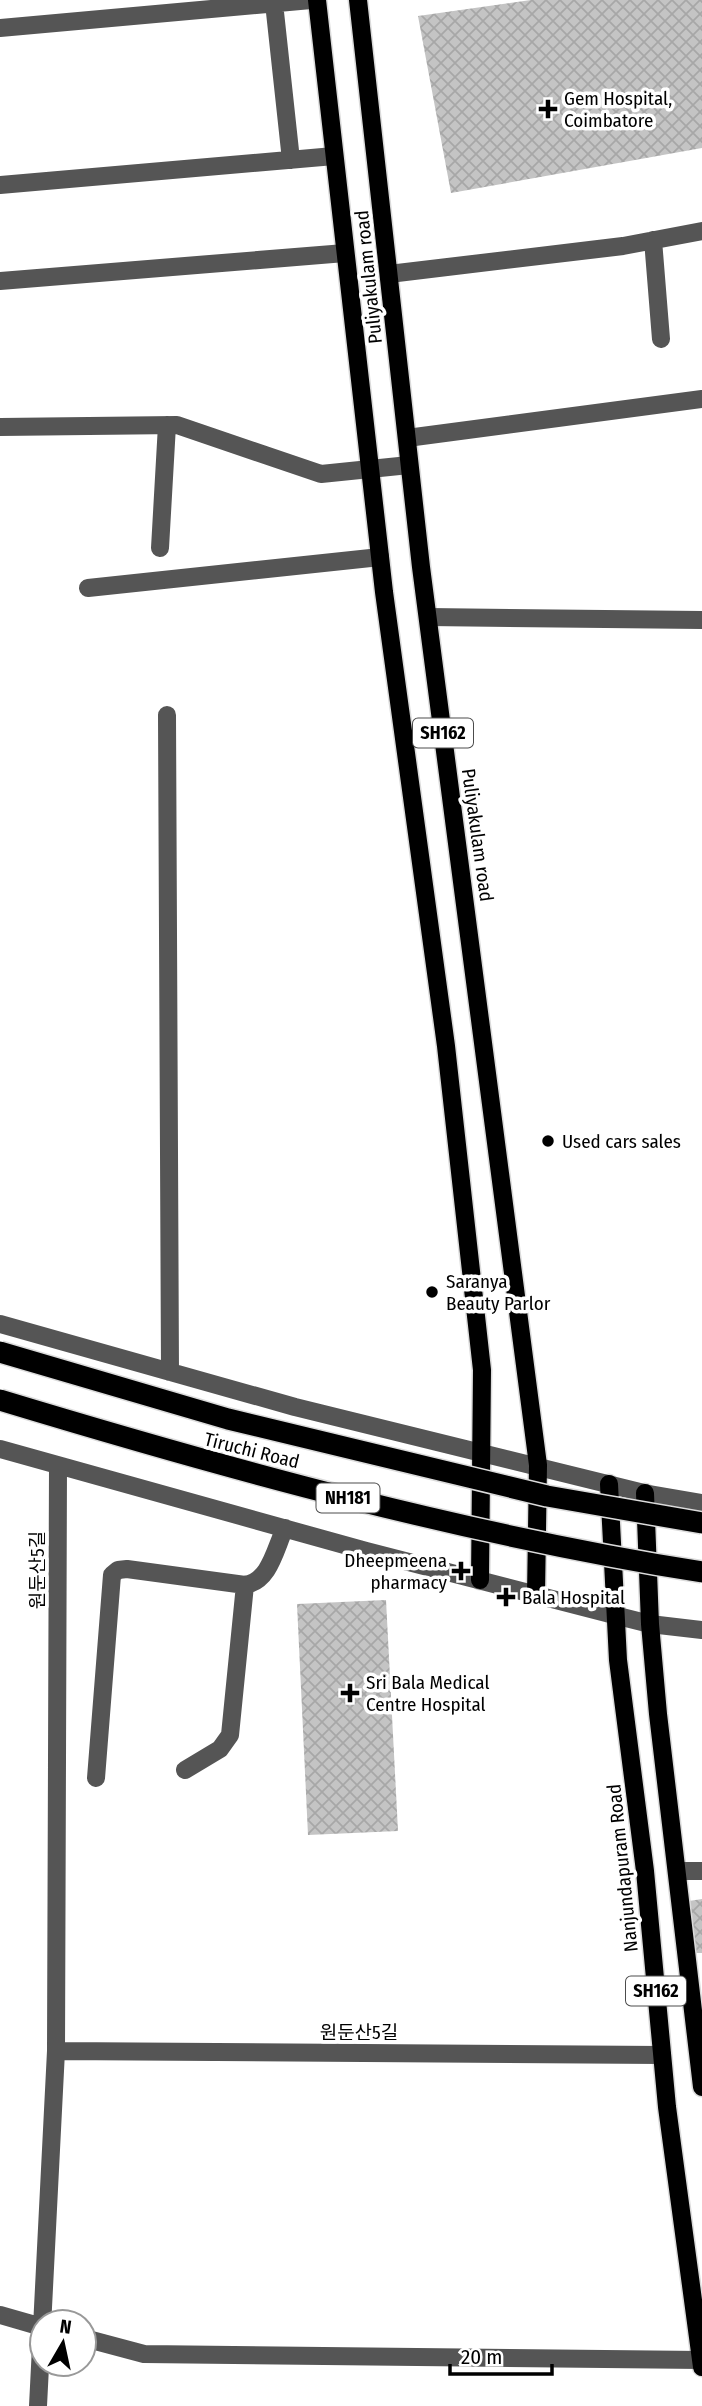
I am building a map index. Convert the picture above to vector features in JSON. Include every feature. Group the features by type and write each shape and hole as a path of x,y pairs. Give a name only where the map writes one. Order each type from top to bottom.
{"highway":[{"name":"Tiruchi Road","path":"0,1352 228,1419 547,1496 702,1524"},
{"name":"Tiruchi Road","path":"0,1400 213,1464 362,1501 551,1544 702,1572"}],"main road":[{"name":"Puliyakulam road","path":"317,0 380,557 448,1059 482,1370 480,1580"},
{"name":"Puliyakulam road","path":"358,0 409,465 538,1465 536,1595"},
{"name":"Nanjundapuram Road","path":"609,1484 614,1615 667,2107 701,2363"},
{"path":"645,1493 650,1624"},
{"name":"SH162","path":"650,1624 657,1714 702,2087"}],"street":[{"path":"0,28 311,0"},
{"path":"274,3 291,160"},
{"path":"0,185 334,156"},
{"path":"389,274 653,240 702,231"},
{"path":"653,240 661,339"},
{"path":"0,281 345,253"},
{"path":"407,438 702,399"},
{"path":"160,548 167,425"},
{"path":"0,427 167,425 187,428 321,474 409,465"},
{"path":"88,588 380,557"},
{"path":"428,617 702,620"},
{"path":"167,715 170,1372"},
{"path":"0,1324 295,1408 645,1493 702,1503"},
{"path":"0,1449 536,1595 650,1624 702,1630"},
{"name":"원둔산5길","path":"42,2308 56,2051 58,1466"},
{"path":"96,1778 112,1575 118,1570 127,1569 245,1585 256,1584 263,1577 285,1528"},
{"path":"185,1770 220,1749 230,1735 245,1585"},
{"path":"678,1871 702,1871"},
{"name":"원둔산5길","path":"56,2051 663,2055"},
{"path":"0,2315 28,2323"},
{"path":"98,2342 144,2354 701,2363"},
{"name":"원둔산5길","path":"38,2406 39,2378"}],"building":[{"name":"Gem Hospital, Coimbatore","path":"531,0 702,0 702,148 451,193 418,16"},
{"path":"386,1600 398,1831 308,1835 297,1604"},
{"path":"702,1899 702,1953 696,1953 689,1901"}],"place":[{"name":"Gem Hospital, Coimbatore","path":"548,109"},
{"name":"Used cars sales","path":"548,1141"},
{"name":"Saranya Beauty Parlor","path":"432,1292"},
{"name":"Dheepmeena pharmacy","path":"461,1571"},
{"name":"Bala Hospital","path":"506,1597"},
{"name":"Sri Bala Medical Centre Hospital","path":"350,1693"}]}
